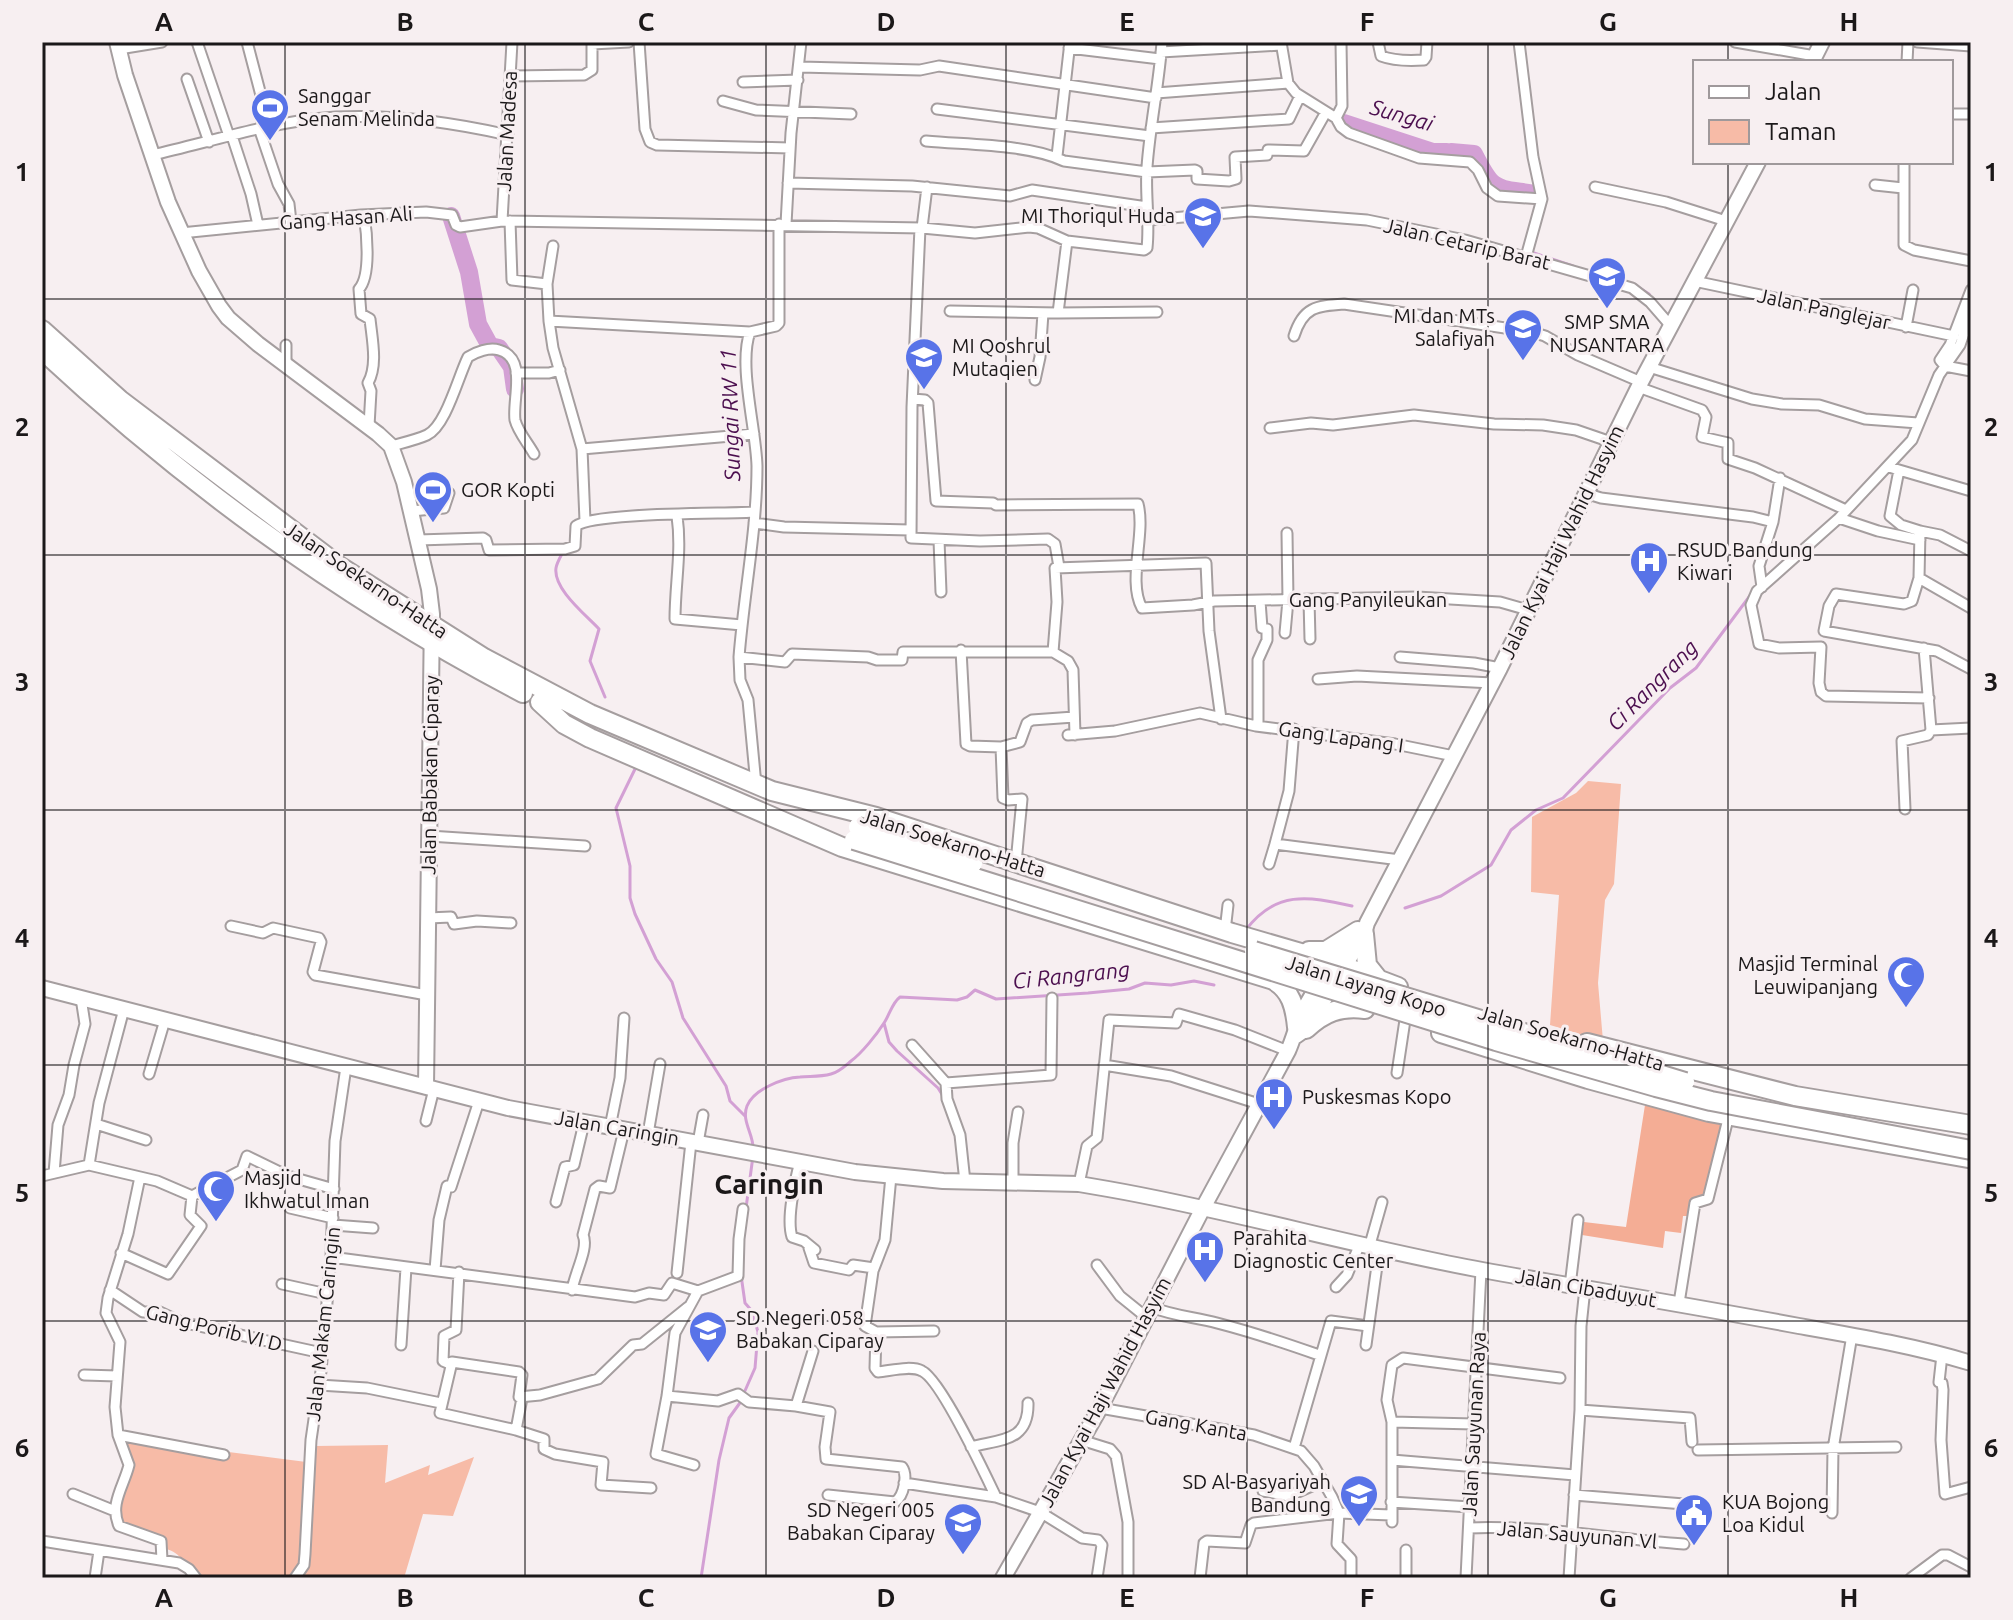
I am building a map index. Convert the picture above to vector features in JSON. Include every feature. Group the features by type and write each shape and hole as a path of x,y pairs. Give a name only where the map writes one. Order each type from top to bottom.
{"highway":[{"name":"Jalan Soekarno-Hatta","path":"42,330 120,400 432,635 590,714 764,788 876,817 1476,1011 1725,1080 1880,1111 1971,1125"},
{"name":"Jalan Soekarno-Hatta","path":"42,350 120,419 268,535 540,702 656,760 786,814"},
{"name":"Jalan Soekarno-Hatta","path":"540,702 564,724 590,738 830,843 910,870 1616,1087 1729,1115 1971,1158"},
{"name":"Jalan Layang Kopo","path":"764,788 856,833 1496,1041 1711,1101 1971,1150"},
{"name":"Jalan Layang Kopo","path":"786,814 1699,1086 1812,1111 1971,1139"},
{"path":"1183,954 1193,954 1204,943 1204,929 1192,919"},
{"path":"1286,948 1326,951 1363,929 1367,965 1379,980"},
{"path":"1273,980 1290,997 1299,1031 1334,1010 1347,1007 1365,1009"},
{"path":"1465,1041 1457,1034 1456,1020 1467,1011 1476,1011"}],"main road":[{"path":"1814,59 1822,42"},
{"name":"Jalan Babakan Ciparay","path":"118,46 152,155 181,233 228,318 286,366 369,426 391,446 399,465 430,594 427,995 430,1088"},
{"name":"Jalan Kyai Haji Wahid Hasyim","path":"1003,1578 1100,1408 1299,1031 1363,929 1400,860 1500,668 1670,325 1757,164"},
{"name":"Jalan Caringin","path":"42,988 479,1101 584,1123 891,1176 965,1182 1079,1184 1203,1208"},
{"name":"Jalan Cibaduyut","path":"1203,1208 1369,1248 1852,1335 1971,1363"}],"street":[{"path":"118,46 162,42"},
{"path":"197,42 251,194 258,225"},
{"path":"247,42 264,127 278,184 289,204 291,222"},
{"name":"Jalan Madesa","path":"512,42 506,221 512,280 547,284"},
{"path":"511,76 584,75 592,70 592,43 629,42"},
{"path":"639,42 645,129 650,142 657,145 786,148"},
{"path":"549,321 750,332 779,323 788,183 786,148 794,110 801,42"},
{"path":"1336,118 1342,106 1341,42"},
{"path":"1378,42 1381,56 1390,60 1411,61 1426,57 1427,42"},
{"path":"1519,42 1533,157 1542,199 1526,257"},
{"path":"1735,42 1814,59"},
{"path":"1917,42 1971,46"},
{"path":"1057,156 1070,45 1161,51 1281,44 1288,83 1300,96 1336,118 1349,133 1419,158 1470,162 1487,188 1498,196 1542,199"},
{"path":"506,221 783,224 921,228 975,233 1029,227 1067,241 1144,250 1147,248 1150,220 1147,172 1150,132 1161,51"},
{"path":"800,67 912,70 939,66 1066,86 1156,96 1288,83"},
{"path":"187,79 209,142"},
{"path":"743,82 798,80"},
{"path":"937,109 1150,132 1289,119 1300,96"},
{"path":"723,101 746,109 851,114"},
{"path":"926,141 1057,156 1064,161 1147,172 1195,170 1197,179 1229,181 1236,179 1235,157 1267,155 1268,150 1304,151 1326,112"},
{"path":"152,155 264,127 315,119 373,118 445,124 508,135"},
{"path":"1904,164 1904,245 1914,250 1971,261"},
{"path":"788,183 927,187 1015,197 1032,190 1147,207"},
{"path":"1875,185 1903,188"},
{"path":"927,187 921,228 913,399 911,538 1048,539 1055,544 1059,567"},
{"path":"1595,187 1666,202 1726,221"},
{"name":"Jalan Cetarip Barat","path":"1150,220 1259,211 1367,220 1430,232 1632,288 1650,302 1670,325"},
{"name":"Gang Hasan Ali","path":"181,233 364,215 448,214 460,227 506,221"},
{"path":"364,215 366,272 365,283 359,289 361,314 370,319 372,336 373,374 368,383 371,391 369,426"},
{"path":"1058,313 1067,241"},
{"path":"553,246 547,284 549,321 553,348 582,449 585,521"},
{"name":"Jalan Panglejar","path":"1694,281 1954,336"},
{"path":"1906,327 1913,290"},
{"path":"1929,698 1826,696 1821,692 1819,683 1821,647 1779,648 1759,644 1751,605 1753,597 1762,587 1894,468 1912,440 1971,290"},
{"path":"1294,336 1305,313 1325,305 1357,306 1545,336 1578,355 1702,410 1706,417 1702,432 1704,439 1728,443 1728,459 1731,462 1780,478 1878,531 1940,535 1971,551"},
{"path":"950,311 1157,312"},
{"path":"1035,380 1043,313"},
{"path":"1943,365 1960,345 1971,313"},
{"path":"750,332 746,352 757,464 739,657 740,680 748,700 764,788"},
{"path":"286,345 286,366"},
{"path":"391,446 428,435 442,422 457,380 471,354 490,349 502,351 513,360 516,373 515,421 534,454"},
{"path":"1943,365 1971,371"},
{"path":"1649,367 1752,399 1782,404 1813,404 1865,419 1918,423"},
{"path":"516,373 560,370"},
{"path":"913,399 928,403 936,501 996,505 1138,504 1140,535 1137,566"},
{"path":"1270,428 1311,423 1333,425 1414,415 1494,424 1543,425 1576,430 1611,442"},
{"path":"582,449 754,434"},
{"path":"1894,468 1971,491"},
{"path":"1894,468 1890,516 1920,536"},
{"path":"1762,587 1759,566 1773,522 1780,478"},
{"path":"411,511 444,508 449,493"},
{"path":"1585,493 1601,498 1773,522"},
{"path":"418,540 483,538 489,550 571,549 576,544 576,526 585,521 636,516 754,518 784,527 910,530"},
{"path":"677,516 680,556 674,595 675,620 742,625"},
{"path":"1285,633 1287,533"},
{"path":"1920,536 1919,578 1912,601 1908,604 1834,595 1824,631 1937,651 1971,669"},
{"path":"939,540 941,592"},
{"path":"1053,652 1057,602 1053,571 1059,567 1206,563 1207,602 1224,719"},
{"name":"Gang Panyileukan","path":"1137,566 1142,608 1207,602 1417,597 1500,602 1528,610"},
{"path":"1919,578 1971,608"},
{"path":"1309,600 1310,639"},
{"path":"1258,726 1258,660 1267,637 1267,629 1262,628 1260,601"},
{"path":"1905,809 1902,741 1928,735 1931,730 1924,648"},
{"path":"739,657 785,662 792,654 902,660 903,652 961,650 1053,652 1068,661 1073,670 1074,717 1032,720 1024,728 1020,742 1001,747 966,744 961,650"},
{"path":"1400,657 1500,668"},
{"path":"1318,679 1357,676 1492,683"},
{"name":"Gang Lapang I","path":"1074,717 1072,735 1157,724 1200,713 1258,726 1395,744 1454,756"},
{"path":"1931,730 1971,728"},
{"path":"1269,864 1289,793 1294,729"},
{"path":"1001,747 1003,798 1022,799 1016,863"},
{"path":"429,836 585,846"},
{"path":"1275,844 1400,860"},
{"path":"1225,931 1228,905"},
{"path":"428,918 451,917 453,924 477,921 511,923"},
{"path":"231,926 263,933 273,928 315,936 321,942 313,972 315,975 427,995"},
{"path":"54,1173 58,1125 69,1095 85,1021 81,998"},
{"path":"946,1083 1051,1075 1052,998"},
{"path":"89,1165 124,1009"},
{"path":"1079,1184 1087,1146 1097,1141 1108,1021 1176,1023 1179,1014 1235,1030 1288,1051"},
{"path":"572,1290 577,1264 583,1254 586,1240 583,1235 596,1187 610,1188 624,1018"},
{"path":"149,1074 165,1020"},
{"path":"1397,1073 1405,1020"},
{"path":"912,1045 946,1083 947,1099 960,1135 965,1182"},
{"path":"648,1134 660,1064"},
{"path":"1104,1065 1171,1076 1259,1104"},
{"name":"Jalan Makam Caringin","path":"295,1578 304,1565 311,1440 331,1257 335,1141 346,1067"},
{"path":"426,1121 430,1088"},
{"path":"435,1270 443,1200 447,1186 451,1187 479,1101"},
{"path":"1013,1183 1013,1143 1018,1112"},
{"path":"677,1273 694,1142 703,1115"},
{"path":"1679,1303 1695,1203 1708,1199 1729,1115"},
{"path":"556,1202 565,1167 574,1165 584,1123"},
{"path":"96,1124 146,1140"},
{"path":"192,1196 242,1170 247,1156 288,1176 334,1189"},
{"path":"800,1161 790,1235 804,1241 814,1263 849,1270 853,1265 874,1268"},
{"path":"42,1176 89,1165 171,1186 192,1196"},
{"path":"891,1176 885,1240 874,1268 865,1326 876,1332 934,1331"},
{"path":"140,1177 106,1313 120,1342 115,1407 118,1435 129,1465 115,1511 119,1526 161,1541 162,1560"},
{"path":"121,1253 168,1274 201,1226 190,1215 192,1196"},
{"path":"1366,1345 1369,1248 1382,1202"},
{"path":"290,1208 333,1221 373,1228"},
{"path":"694,1465 656,1454 675,1333 698,1291 738,1276 743,1209"},
{"path":"1570,1286 1578,1220"},
{"path":"1336,1287 1369,1248"},
{"path":"331,1257 642,1297 649,1293 664,1295 672,1283 698,1291"},
{"path":"1097,1265 1120,1296 1148,1312 1213,1322 1319,1355"},
{"path":"401,1345 406,1268"},
{"name":"Jalan Sauyunan Raya","path":"1466,1578 1481,1270"},
{"path":"459,1272 456,1330 444,1336 443,1361 519,1372 522,1375 519,1395 522,1398 516,1430"},
{"path":"282,1284 327,1294"},
{"path":"1569,1578 1585,1288"},
{"name":"Gang Porib VI D","path":"110,1290 143,1312 160,1312 181,1322 322,1353"},
{"path":"522,1398 598,1379 633,1345 642,1344 688,1307"},
{"path":"1351,1578 1351,1559 1337,1544 1339,1513 1323,1481 1303,1453 1292,1448 1331,1321 1368,1326"},
{"path":"876,1332 876,1371 914,1369 926,1373 944,1397 996,1497"},
{"path":"1832,1513 1833,1449 1852,1335"},
{"path":"796,1406 813,1351"},
{"path":"1942,1355 1939,1382 1943,1390 1941,1440 1945,1494 1971,1487"},
{"path":"1200,1578 1203,1545 1207,1541 1245,1543 1254,1523 1339,1513 1391,1518 1392,1422 1388,1389 1390,1370 1396,1361 1403,1358 1560,1378"},
{"path":"450,1364 440,1413 544,1439 544,1449 555,1454 603,1462 601,1485 651,1488"},
{"path":"84,1375 117,1376"},
{"path":"319,1385 367,1388 441,1403"},
{"path":"667,1396 718,1401 738,1394 749,1402 830,1412 826,1459 905,1469 900,1498 895,1502 828,1495"},
{"path":"971,1447 1017,1435 1028,1420 1028,1403"},
{"name":"Gang Kanta","path":"1100,1408 1254,1435 1292,1448"},
{"path":"1580,1410 1690,1418 1695,1446 1896,1447"},
{"path":"1392,1422 1474,1424"},
{"path":"118,1435 224,1455"},
{"path":"1081,1440 1114,1452 1127,1514 1130,1549 1128,1578"},
{"path":"1392,1460 1575,1475"},
{"path":"1263,1491 1289,1496 1323,1481"},
{"path":"904,1483 996,1497 1040,1512 1082,1538 1098,1540 1102,1545 1097,1578"},
{"path":"73,1494 115,1511"},
{"path":"1574,1495 1696,1505"},
{"path":"1391,1502 1470,1507"},
{"name":"Jalan Sauyunan Vl","path":"1469,1528 1571,1531 1626,1540 1684,1544"},
{"path":"42,1541 162,1560 189,1569 196,1578"},
{"path":"1406,1550 1406,1578"},
{"path":"95,1578 99,1551"},
{"path":"1911,1578 1938,1556 1948,1555 1971,1567"}],"green space":[{"path":"1588,781 1621,784 1614,884 1605,900 1598,983 1603,1041 1550,1025 1559,895 1531,892 1532,817 1576,793"},
{"path":"119,1438 314,1463 316,1446 388,1445 385,1483 430,1465 428,1475 474,1457 453,1516 423,1514 404,1578 189,1578 183,1561 176,1553 158,1548 150,1541 118,1528 118,1491 132,1472"}],"shaded area":[{"path":"1645,1105 1725,1124 1706,1199 1693,1199 1690,1216 1683,1216 1681,1233 1665,1231 1663,1248 1582,1235 1584,1222 1626,1227"}],"waterway":[{"name":"Sungai","path":"1344,123 1433,152 1447,152"},
{"name":"Sungai","path":"1451,152 1474,154 1486,176 1497,186 1535,194"},
{"path":"451,216 469,272 478,324 490,346 499,348 512,367 515,389"},
{"path":"1531,252 1573,266"},
{"path":"1638,287 1652,300"},
{"path":"564,550 556,576 565,593 599,629 590,661 605,697"},
{"name":"Ci Rangrang","path":"1405,908 1441,896 1491,865 1511,830 1536,810 1563,798 1670,688 1696,668 1752,593"},
{"path":"636,767 616,808 630,866 630,898 656,959 672,982 683,1018 726,1086 730,1101 745,1116"},
{"name":"Ci Rangrang","path":"1245,931 1268,908 1280,902 1307,899 1352,906"},
{"name":"Ci Rangrang","path":"753,1149 746,1112 756,1094 786,1080 827,1075 839,1070 869,1043 900,997 957,1000 975,990 996,999 1129,989 1145,983 1171,985 1194,981 1214,985"},
{"path":"884,1023 889,1042 943,1096"},
{"name":"Ci Rangrang","path":"746,1208 753,1156"},
{"name":"Ci Rangrang","path":"741,1275 745,1303 752,1311 758,1332 755,1368 744,1393"},
{"name":"Ci Rangrang","path":"701,1578 719,1460 729,1418 742,1400"}],"place":[{"name":"Sanggar Senam Melinda","path":"270,142"},
{"name":"MI Thoriqul Huda","path":"1203,250"},
{"name":"SMP SMA NUSANTARA","path":"1607,310"},
{"name":"MI dan MTs Salafiyah","path":"1523,362"},
{"name":"MI Qoshrul Mutaqien","path":"924,391"},
{"name":"GOR Kopti","path":"433,524"},
{"name":"RSUD Bandung Kiwari","path":"1649,595"},
{"name":"Masjid Terminal Leuwipanjang","path":"1906,1009"},
{"name":"Puskesmas Kopo","path":"1274,1131"},
{"name":"Masjid Ikhwatul Iman","path":"216,1223"},
{"name":"Parahita Diagnostic Center","path":"1205,1284"},
{"name":"SD Negeri 058 Babakan Ciparay","path":"708,1364"},
{"name":"SD Al-Basyariyah Bandung","path":"1359,1528"},
{"name":"KUA Bojong Loa Kidul","path":"1694,1547"},
{"name":"SD Negeri 005 Babakan Ciparay","path":"963,1556"}],"district":[{"name":"Caringin","path":"769,1184"}],"water label":[{"name":"Sungai RW 11","path":"730,415"}]}
